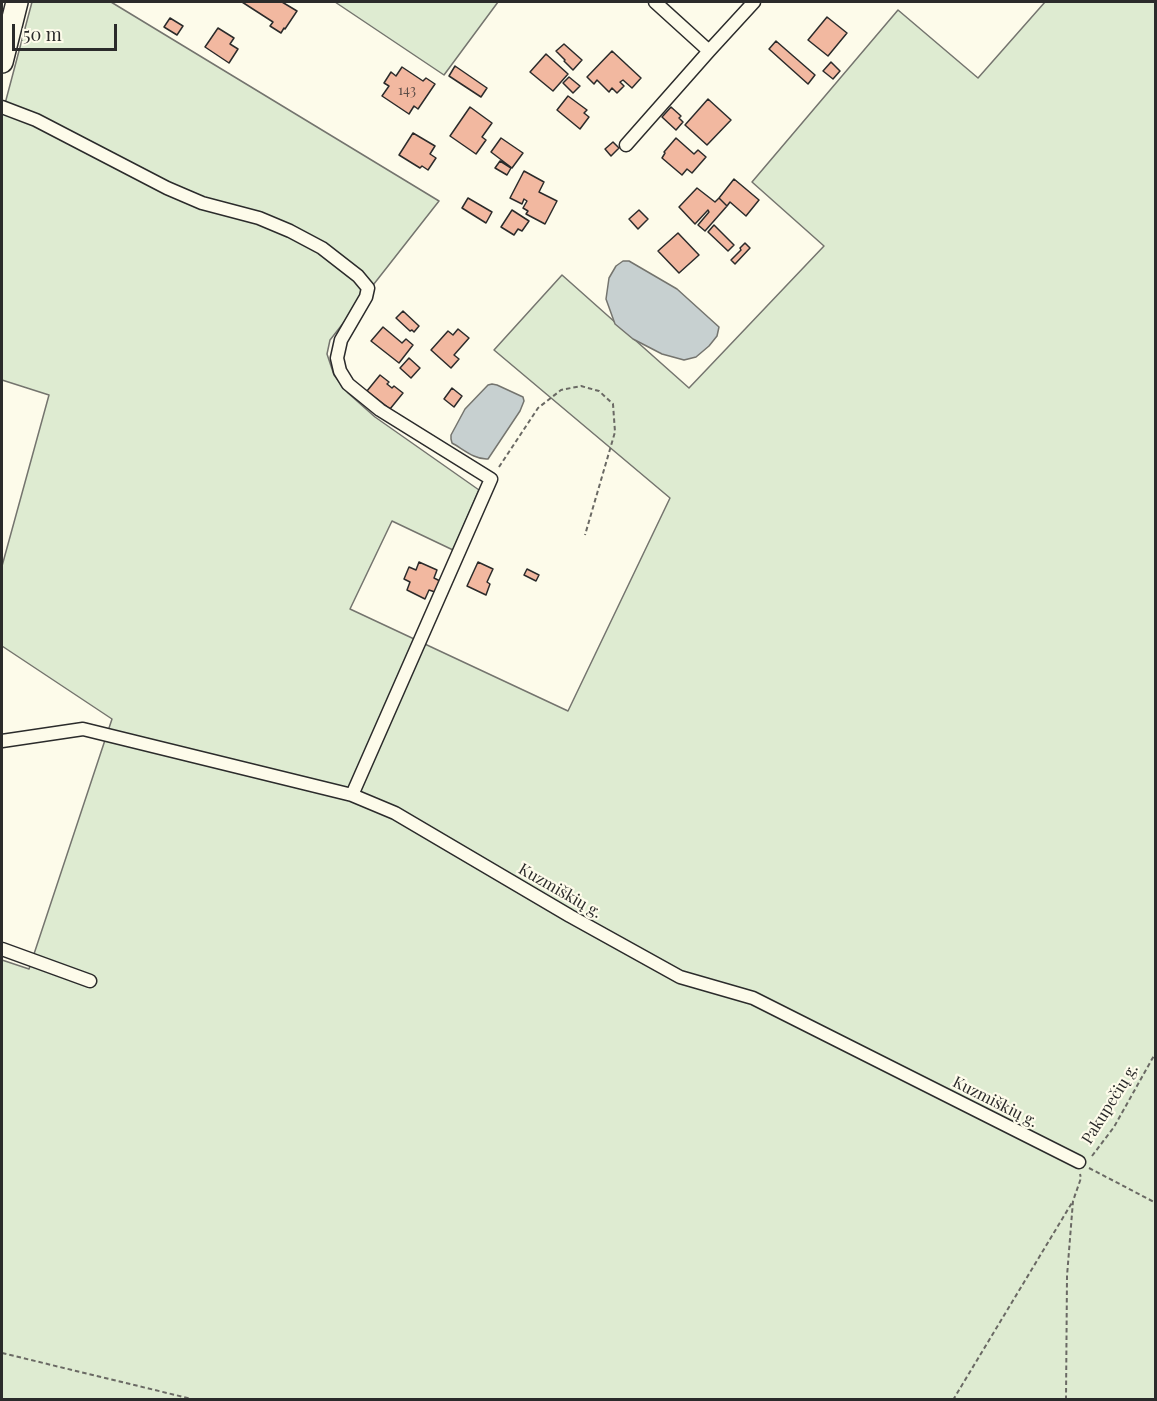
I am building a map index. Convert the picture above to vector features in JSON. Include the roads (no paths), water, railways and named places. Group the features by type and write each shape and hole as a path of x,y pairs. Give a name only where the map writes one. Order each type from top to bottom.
{"highway":[{"path":"2,62 18,2"}],"street":[{"path":"655,2 709,51"},
{"path":"626,145 754,2"},
{"path":"2,107 36,120 167,188 202,203 259,218 322,248 358,276 368,288 366,297 341,340 337,358 340,370 348,384 380,410 491,479 352,795"},
{"name":"Kuzmiškių g.","path":"2,741 83,729 352,795 394,813 570,916 680,977 753,998 1079,1162"},
{"path":"2,949 90,981"}]}
